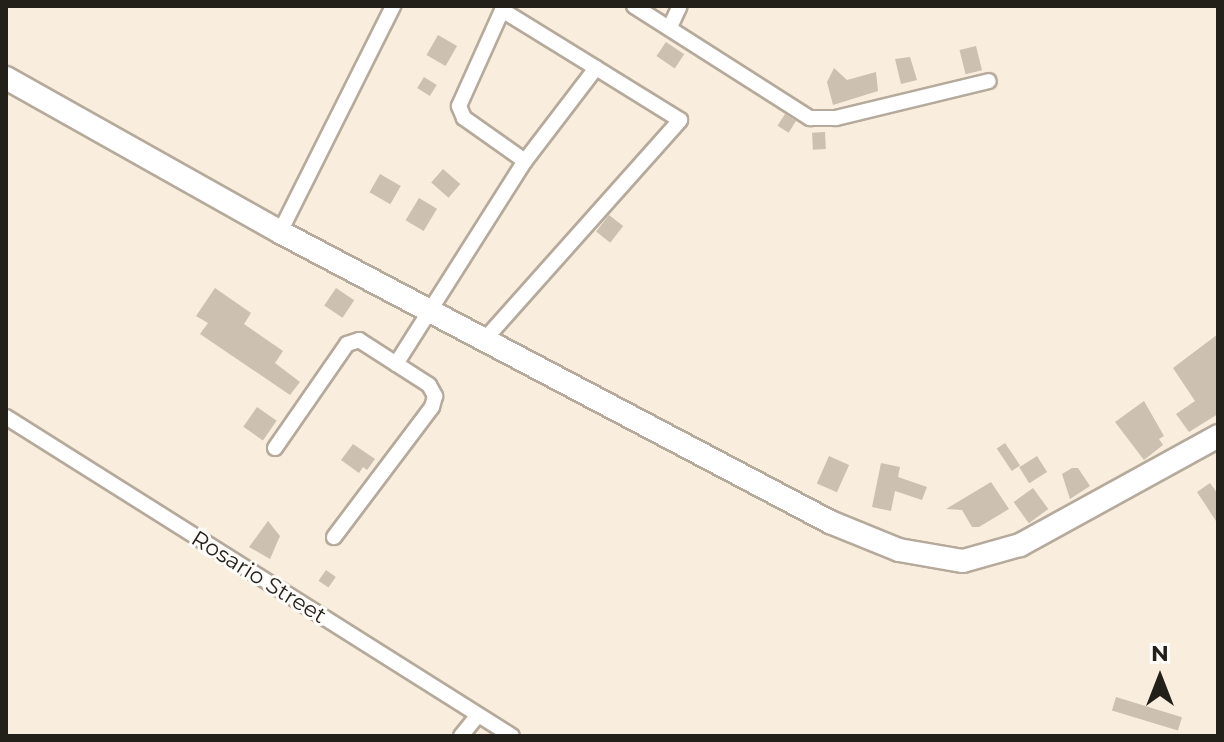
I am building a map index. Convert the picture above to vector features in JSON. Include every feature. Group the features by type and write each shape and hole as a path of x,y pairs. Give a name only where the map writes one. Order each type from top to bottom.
{"street":[{"path":"280,232 393,6"},
{"path":"634,6 810,118 836,118 989,81"},
{"path":"670,27 680,6"},
{"path":"486,338 680,120 503,8 459,106 464,118 525,161"},
{"path":"396,364 427,309 525,161 596,68"},
{"path":"6,78 280,232 830,522 899,550 963,561 1020,545 1218,436"},
{"path":"275,448 347,344 359,340 429,385 435,396 432,407 334,537"},
{"name":"Rosario Street","path":"6,417 512,736"},
{"path":"461,736 478,715"}],"building":[{"path":"438,35 457,46 446,66 426,55"},
{"path":"666,42 684,54 675,68 656,56"},
{"path":"976,46 982,70 966,74 960,50"},
{"path":"910,57 917,80 901,84 895,59"},
{"path":"834,68 847,80 876,72 878,91 833,105 827,82"},
{"path":"424,77 437,85 430,96 417,88"},
{"path":"785,114 796,121 789,133 778,126"},
{"path":"825,132 826,149 813,150 812,133"},
{"path":"443,169 460,184 449,198 431,183"},
{"path":"380,174 401,186 390,204 370,192"},
{"path":"419,198 437,209 424,231 406,220"},
{"path":"609,215 623,226 610,243 596,232"},
{"path":"215,288 251,313 244,324 283,351 275,363 300,382 290,395 200,334 208,323 196,316"},
{"path":"336,288 354,300 342,318 324,305"},
{"path":"1218,334 1218,414 1189,432 1176,414 1195,401 1173,368"},
{"path":"1144,401 1164,436 1159,439 1163,445 1144,460 1115,422"},
{"path":"257,407 277,421 263,440 243,427"},
{"path":"1005,443 1020,465 1012,471 997,449"},
{"path":"353,444 375,459 367,470 363,467 359,473 341,460"},
{"path":"829,456 849,465 837,492 817,483"},
{"path":"1037,456 1047,472 1029,483 1019,467"},
{"path":"881,463 900,467 898,477 927,487 922,500 895,491 891,511 872,507"},
{"path":"1078,468 1090,486 1070,499 1062,474"},
{"path":"991,482 1009,509 979,527 972,527 962,510 946,509"},
{"path":"1210,483 1218,494 1218,524 1197,492"},
{"path":"1033,488 1048,509 1029,523 1014,502"},
{"path":"268,521 280,536 270,559 249,547"},
{"path":"326,570 336,577 328,588 319,581"},
{"path":"1116,697 1182,717 1178,731 1112,710"}]}
